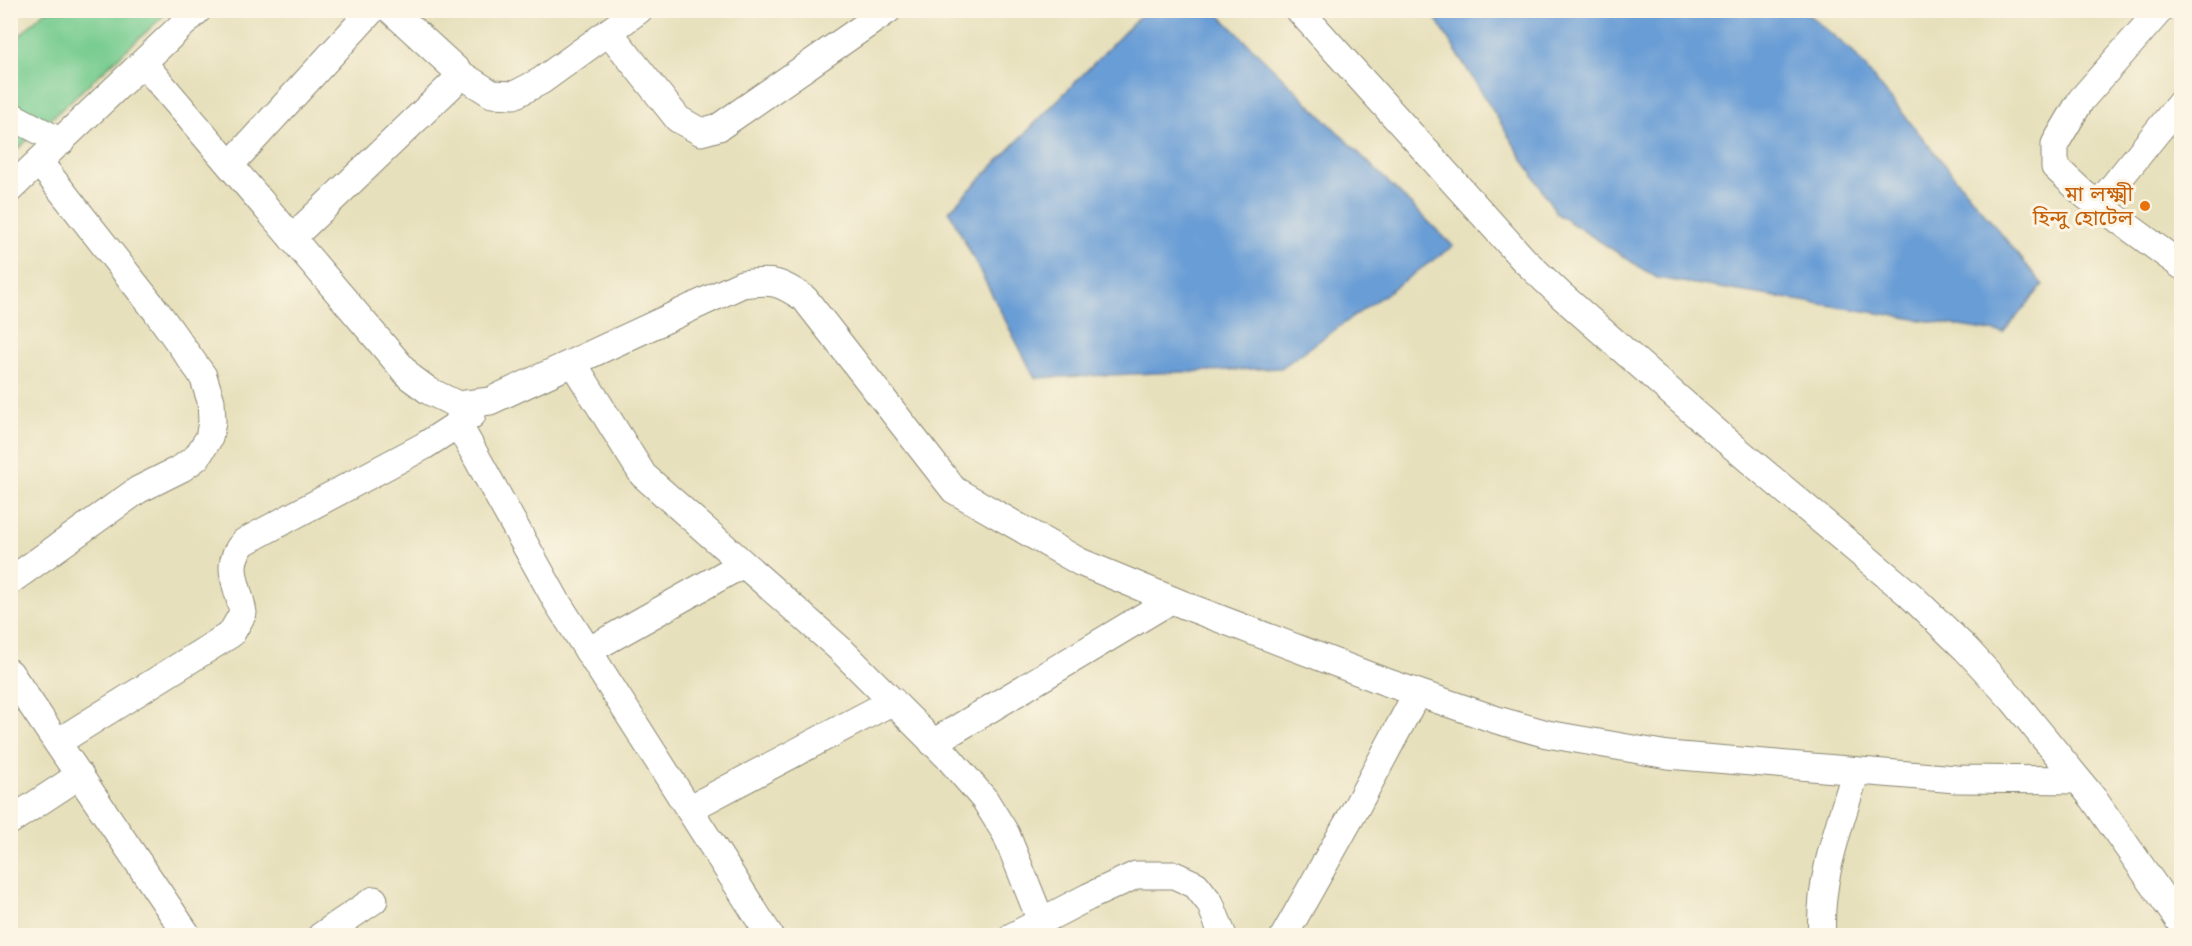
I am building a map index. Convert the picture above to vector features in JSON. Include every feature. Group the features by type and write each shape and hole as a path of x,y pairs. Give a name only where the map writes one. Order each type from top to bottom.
{"street":[{"path":"10,189 144,64 198,10"},
{"path":"230,165 372,10"},
{"path":"391,10 462,75 492,94 514,95 541,81 639,10"},
{"path":"609,32 678,119 701,132 719,127 888,10"},
{"path":"1299,10 1524,260 1722,437 1909,594 1966,649 2013,700 2078,780 2181,925"},
{"path":"2160,10 2081,100 2055,144 2055,167 2066,180 2181,266"},
{"path":"2173,10 2181,17"},
{"path":"144,64 410,377 429,391 458,405 490,401"},
{"path":"292,238 462,75"},
{"path":"2098,205 2181,100"},
{"path":"10,115 61,141"},
{"path":"10,581 138,490 182,468 197,457 209,438 212,422 211,400 202,376 157,312 39,162"},
{"path":"58,742 231,634 243,613 231,565 236,551 244,542 424,446 490,401 742,284 770,281 792,290 805,299 954,490 1080,562 1171,600 1417,693 1537,731 1591,742 1668,755 1956,779 2078,780"},
{"path":"573,363 644,475 840,649 893,701 985,800 1006,834 1041,921"},
{"path":"459,424 533,561 770,936"},
{"path":"588,651 743,564"},
{"path":"933,743 1171,600"},
{"path":"12,680 58,742 188,936"},
{"path":"1284,936 1417,693"},
{"path":"689,809 893,701"},
{"path":"1822,936 1821,912 1827,866 1856,771"},
{"path":"10,822 80,776"},
{"path":"1013,936 1136,875 1174,875 1196,885 1210,903 1223,936"},
{"path":"321,936 374,900"}],"green space":[{"path":"45,11 169,11 11,155 11,44"}],"water":[{"path":"1145,11 1215,11 1453,246 1281,368 1035,378 949,211"},
{"path":"1431,11 1804,11 1851,50 2043,285 2003,333 1657,278 1557,214"}],"place":[{"name":"মা লক্ষ্মী হিন্দু হোটেল","path":"2145,206"}]}
